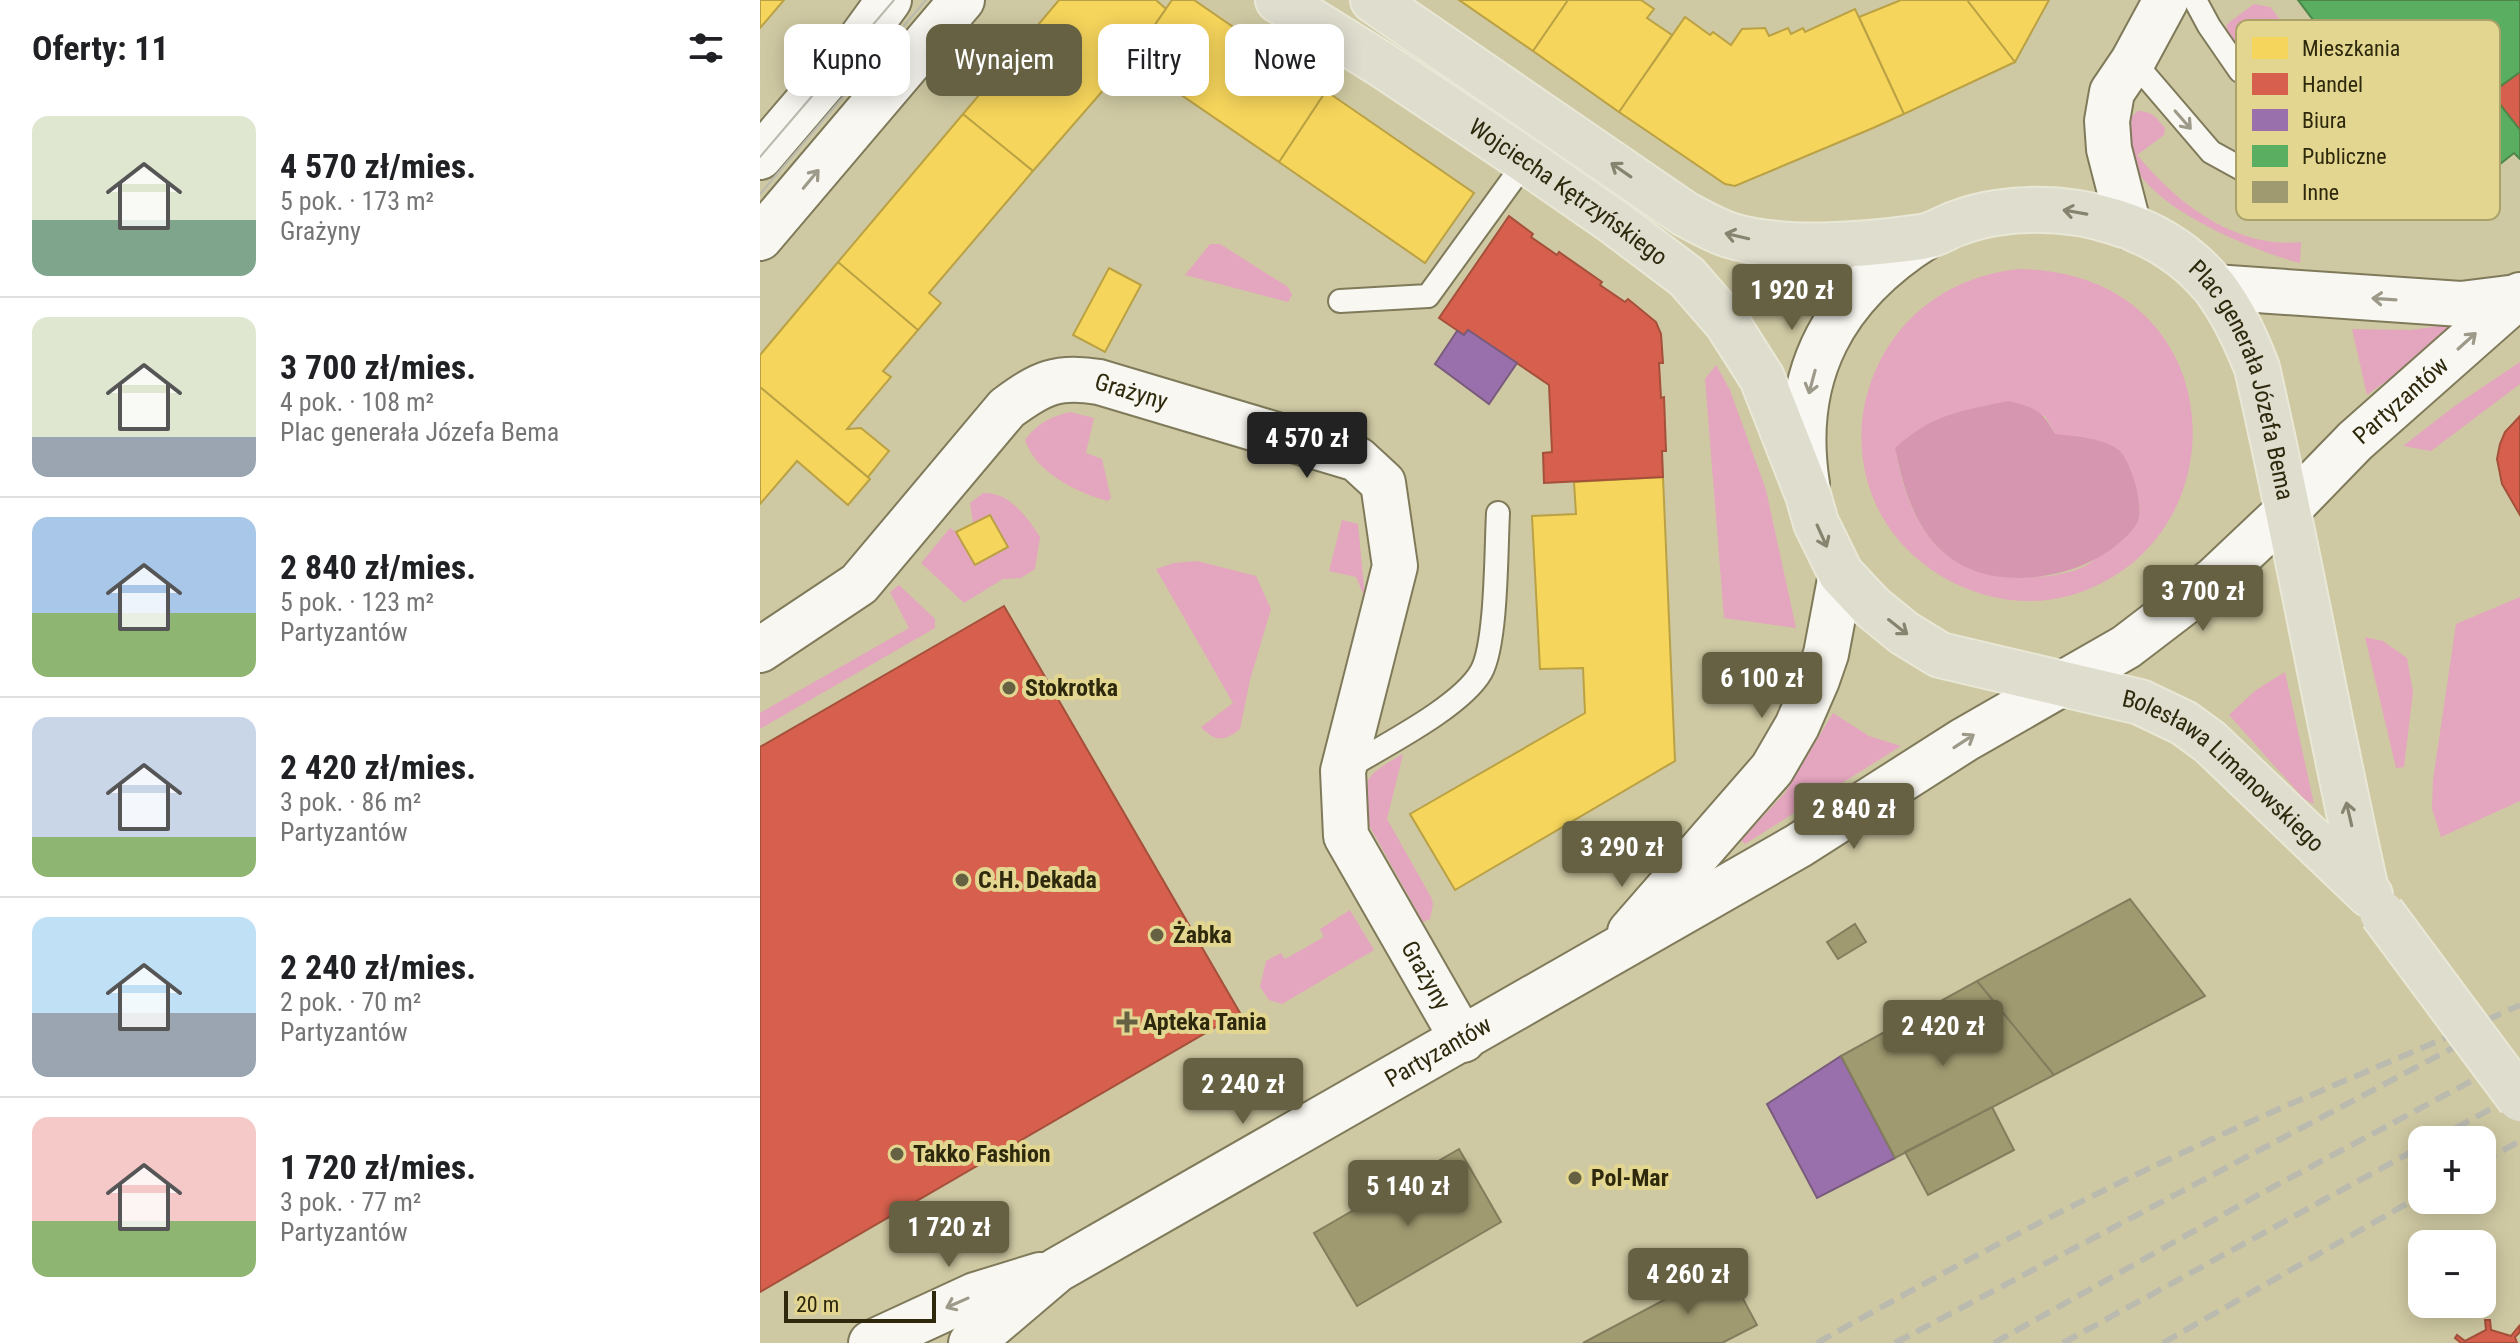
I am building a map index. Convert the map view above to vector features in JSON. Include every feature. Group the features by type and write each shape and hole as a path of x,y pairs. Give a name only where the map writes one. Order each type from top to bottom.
{"main road":[{"name":"Wojciecha Kętrzyńskiego","path":"1278,0 1381,64 1526,161 1687,277 1727,323 1762,378 1808,495"},
{"name":"Wojciecha Kętrzyńskiego","path":"1373,0 1685,214 1728,235 1800,245 1926,237"},
{"name":"Plac generała Józefa Bema","path":"1926,237 1969,219 2026,209 2061,210 2095,216 2129,227 2179,256 2214,287 2241,328 2257,368 2288,510"},
{"name":"Plac generała Józefa Bema","path":"1808,495 1816,523 1841,574 1871,606 1904,633 1940,655 2063,685"},
{"name":"Bolesława Limanowskiego","path":"2288,510 2323,673 2340,774 2374,901"},
{"name":"Bolesława Limanowskiego","path":"2063,685 2140,702 2184,723 2210,742 2374,901 2520,1099"}],"street":[{"path":"760,157 860,40 889,0"},
{"path":"760,238 962,0"},
{"path":"2129,227 2109,149 2107,121 2112,92 2133,61 2166,0"},
{"name":"Plac generała Józefa Bema","path":"1808,495 1803,457 1804,419 1810,382 1823,346 1842,313 1865,283 1894,257 1926,237"},
{"name":"Partyzantów","path":"2214,287 2461,304 2519,296"},
{"name":"Partyzantów","path":"2288,510 2355,441 2519,296"},
{"name":"Grażyny","path":"760,650 859,584 1007,408 1038,386 1075,378 1099,382 1357,459 1383,483 1395,566 1343,771 1346,836 1463,1040"},
{"name":"Plac generała Józefa Bema","path":"2063,685 2126,647 2183,605 2288,510"},
{"name":"Partyzantów","path":"1610,955 1772,769 1797,726 1817,680 1826,654 1841,574"},
{"name":"Partyzantów","path":"971,1343 1057,1270 1798,846 1964,740 2063,685"},
{"name":"Partyzantów","path":"871,1343 975,1295 1057,1270"}],"lane":[{"path":"2195,0 2236,65"},
{"path":"2133,61 2211,152 2236,166"},
{"path":"1340,301 1428,296 1526,161"},
{"path":"1343,771 1448,706 1482,671 1491,636 1498,513"}],"shaded area":[{"path":"2254,4 2270,7 2280,20 2236,20 2236,46 2225,35 2227,24"},
{"path":"2138,111 2151,114 2165,128 2164,135 2137,155 2170,190 2209,219 2231,230 2253,238 2301,242 2300,263 2258,249 2209,227 2185,214 2147,184 2133,162 2129,144 2129,119"},
{"path":"1210,244 1220,244 1288,287 1292,295 1288,302 1185,275"},
{"path":"2020,269 2083,279 2118,295 2150,321 2173,353 2187,388 2193,427 2190,465 2178,502 2158,536 2130,565 2092,588 2059,598 2024,601 1988,596 1965,588 1906,548 1876,504 1862,454 1865,403 1883,355 1916,314 1962,284","holes":["1985,406 2045,416 2055,434 2136,490 2139,501 2136,522 2091,562 2050,576 1991,574 1957,562 1943,552 1916,517 1905,490 1895,448 1960,413"]},
{"path":"2459,323 2462,327 2367,395 2352,329 2411,330"},
{"path":"2520,362 2520,384 2431,451 2403,446 2456,405"},
{"path":"1716,365 1730,390 1766,490 1796,628 1724,618 1705,379"},
{"path":"2008,401 2037,411 2055,434 2106,443 2125,457 2136,488 2139,518 2119,544 2071,569 2044,576 2016,578 1989,575 1964,566 1943,552 1924,530 1906,490 1895,448 1935,421 1961,411"},
{"path":"1070,412 1094,418 1086,453 1102,459 1111,498 1108,501 1083,493 1059,480 1038,462 1025,440 1045,422"},
{"path":"983,493 1009,501 1035,529 1040,537 1035,569 1021,578 1003,579 964,603 921,563 950,528 956,532 975,564 1008,548 990,515 973,523 970,503"},
{"path":"1342,520 1358,524 1365,598 1356,577 1329,571"},
{"path":"1197,561 1256,576 1271,609 1250,680 1240,729 1224,738 1215,738 1201,727 1233,703 1156,569 1174,563"},
{"path":"899,585 935,619 935,628 760,729 760,713 909,628 890,592"},
{"path":"2520,597 2520,801 2441,837 2432,809 2433,780 2456,624"},
{"path":"2365,637 2383,641 2407,658 2413,692 2404,767 2396,768"},
{"path":"2285,672 2314,804 2304,799 2229,715 2256,690"},
{"path":"1833,713 1869,736 1901,746 1745,844 1741,840 1785,793"},
{"path":"1403,754 1387,819 1431,897 1430,919 1423,922 1365,818 1364,793 1370,778 1382,766"},
{"path":"1350,910 1374,950 1282,1004 1269,1000 1260,987 1266,961 1281,953 1285,959 1324,937 1320,929"}],"building: Mieszkania":[{"path":"760,0 784,0 760,28"},
{"path":"1059,0 1156,0 1166,9 1155,24 1098,24 1098,96 1033,171 963,114 978,96 1082,96 1082,24 1039,24"},
{"path":"1172,0 1194,0 1229,24 1225,24 1225,96 1323,96 1279,162 1183,96 1209,96 1209,24 1155,24"},
{"path":"1459,0 1568,0 1533,51"},
{"path":"1568,0 1641,0 1654,9 1647,18 1672,35 1619,112 1533,51"},
{"path":"1901,0 1967,0 2015,62 1904,114 1859,17"},
{"path":"1967,0 2049,0 2015,62"},
{"path":"1855,9 1904,114 1873,128 1735,186 1725,184 1619,112 1685,17 1731,45 1742,29 1765,28 1769,36 1788,28 1791,34 1803,28 1805,32"},
{"path":"1323,96 1333,96 1474,193 1425,263 1279,162"},
{"path":"963,114 1033,171 929,293 941,303 918,330 838,262"},
{"path":"838,262 918,330 883,371 891,377 847,429 861,428 889,451 868,477 760,387 760,355"},
{"path":"1109,268 1141,285 1105,352 1073,335"},
{"path":"760,387 870,479 848,505 797,461 760,504"},
{"path":"1663,477 1675,761 1455,890 1410,814 1585,713 1583,668 1540,669 1532,516 1576,514 1574,482"},
{"path":"990,515 1008,547 975,565 956,532"}],"building: Handel":[{"path":"2520,72 2520,130 2500,104 2500,86"},
{"path":"1509,216 1533,234 1531,237 1557,255 1559,252 1602,282 1600,285 1625,302 1628,299 1656,322 1661,334 1663,363 1659,363 1666,451 1662,451 1663,477 1544,483 1543,453 1552,452 1549,385 1468,330 1464,335 1439,318"},
{"path":"2520,416 2520,515 2502,484 2497,459 2505,432"},
{"name":"C.H. Dekada","path":"1004,606 1240,1013 760,1292 760,747"},
{"path":"2485,1320 2490,1320 2491,1330 2511,1336 2519,1326 2520,1332 2515,1337 2517,1343 2461,1343 2455,1338 2457,1335 2465,1341 2486,1330"}],"building: Biura":[{"path":"1468,330 1517,363 1489,404 1435,364 1457,331 1464,335"},
{"path":"1841,1056 1895,1158 1817,1198 1767,1104"}],"building: Publiczne":[{"path":"2298,0 2520,0 2520,72 2500,86 2500,20 2313,20"},
{"path":"2500,104 2520,130 2520,159 2514,153 2500,164"}],"building: Inne":[{"path":"2130,899 2205,996 2054,1075 1977,981"},
{"path":"1855,924 1866,942 1838,959 1827,942"},
{"path":"1977,981 2054,1075 1895,1158 1841,1056"},
{"path":"1992,1107 2014,1150 1928,1195 1905,1152"},
{"path":"1459,1149 1501,1222 1357,1306 1314,1233"},
{"path":"1726,1267 1757,1325 1722,1343 1583,1343"}],"tram line":[{"path":"760,157 894,0"},
{"path":"760,194 926,0"}],"railway":[{"path":"1817,1343 2003,1242 2145,1170 2520,1005"},
{"path":"1895,1343 2481,1033"},
{"path":"1994,1343 2260,1194 2520,1055"},
{"path":"2460,1126 2520,1093"},
{"path":"2496,1154 2520,1141"},
{"path":"2063,1343 2408,1154"},
{"path":"2163,1343 2408,1203"}],"place":[{"name":"Stokrotka","path":"1009,688"},
{"name":"C.H. Dekada","path":"962,880"},
{"name":"Żabka","path":"1157,935"},
{"name":"Apteka Tania","path":"1127,1022"},
{"name":"Takko Fashion","path":"897,1154"},
{"name":"Pol-Mar","path":"1575,1178"}]}
